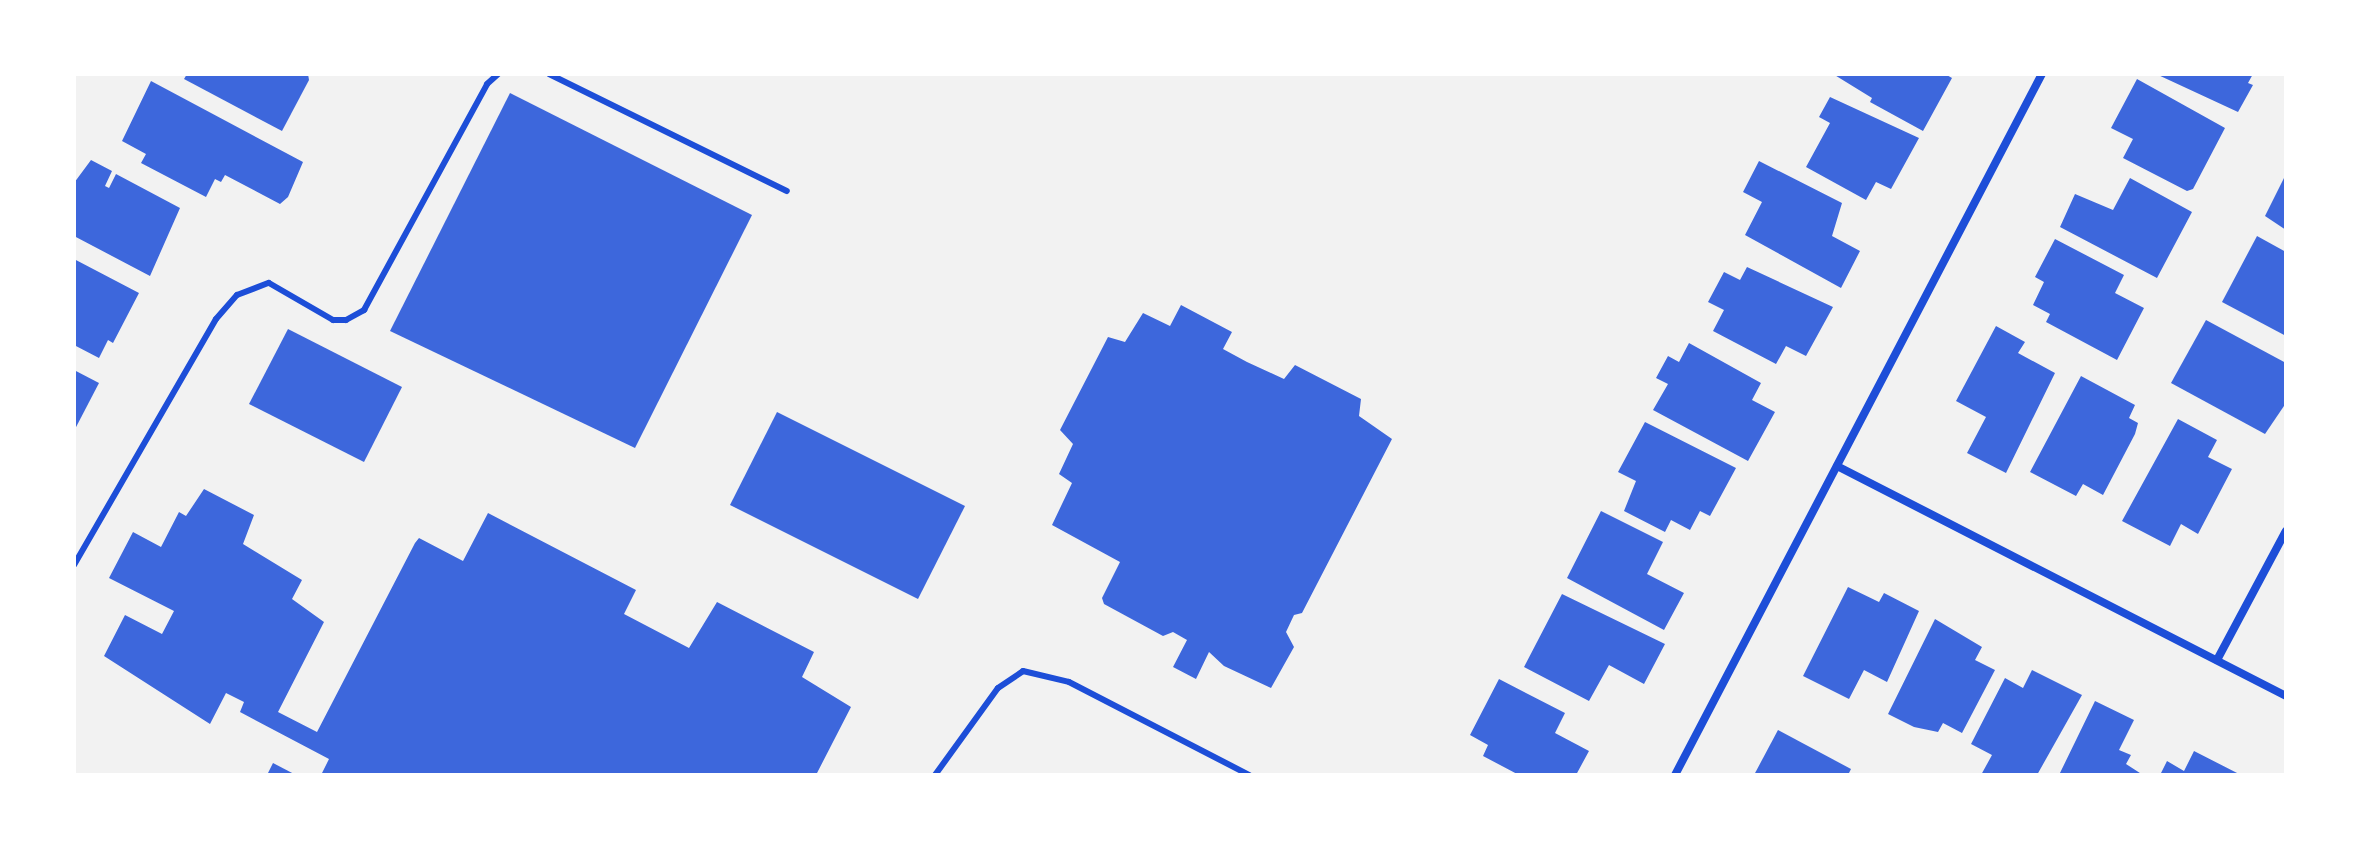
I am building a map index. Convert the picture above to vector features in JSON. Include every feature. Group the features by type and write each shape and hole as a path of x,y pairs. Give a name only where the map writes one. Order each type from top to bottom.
{"street":[{"path":"1675,775 2042,74"},
{"path":"1837,466 2286,696"},
{"path":"2217,660 2286,531"}],"lane":[{"path":"74,565 223,311 237,295 269,283 333,320 346,320 364,310 487,84 498,74"},
{"path":"549,74 787,191"},
{"path":"935,775 998,688 1023,671 1069,682 1249,775"}],"building":[{"path":"187,74 308,74 309,80 282,131 184,79"},
{"path":"1833,74 1945,74 1952,78 1923,131 1870,102 1872,98"},
{"path":"2156,74 2253,74 2248,83 2253,85 2238,112"},
{"path":"2137,79 2225,128 2193,189 2187,191 2123,158 2133,139 2111,128"},
{"path":"151,81 303,162 288,197 280,204 225,175 221,182 215,179 206,197 141,163 146,154 122,141"},
{"path":"510,93 752,215 635,448 390,331"},
{"path":"1830,97 1919,138 1891,189 1876,182 1866,200 1806,167 1830,123 1819,117"},
{"path":"91,160 112,171 105,186 109,188 116,174 180,208 150,276 74,236 74,183"},
{"path":"1759,161 1842,203 1832,236 1860,251 1841,288 1745,235 1762,202 1743,192"},
{"path":"2286,174 2286,230 2265,216"},
{"path":"2130,178 2192,212 2157,278 2060,227 2075,194 2113,210"},
{"path":"2257,236 2286,252 2286,336 2222,302"},
{"path":"2055,239 2124,275 2115,293 2144,308 2117,360 2046,322 2050,314 2033,305 2044,282 2035,277"},
{"path":"74,259 139,293 113,343 108,340 99,358 74,345"},
{"path":"1747,267 1833,307 1806,356 1786,346 1776,364 1713,331 1724,310 1708,302 1724,272 1740,280"},
{"path":"1181,305 1232,332 1223,349 1247,362 1284,379 1295,365 1361,399 1359,416 1392,439 1302,613 1294,615 1286,632 1294,647 1271,688 1224,666 1209,652 1196,679 1173,667 1187,640 1173,632 1163,636 1104,604 1102,598 1120,562 1052,525 1072,483 1059,474 1073,444 1060,430 1108,337 1125,342 1143,313 1170,326"},
{"path":"2206,320 2286,363 2286,403 2265,434 2171,383"},
{"path":"1996,326 2025,342 2018,353 2055,373 2006,473 1967,453 1986,417 1956,401"},
{"path":"288,329 402,387 364,462 249,404"},
{"path":"1689,343 1761,383 1752,400 1775,412 1748,461 1653,410 1668,384 1656,378 1668,356 1679,362"},
{"path":"74,370 99,383 74,431"},
{"path":"2081,376 2135,405 2129,418 2138,423 2135,434 2103,495 2083,484 2076,496 2030,472"},
{"path":"777,412 965,506 918,599 730,505"},
{"path":"2178,419 2217,440 2208,457 2232,469 2198,534 2181,524 2170,546 2122,521"},
{"path":"1645,422 1736,468 1710,516 1700,511 1690,530 1671,520 1665,532 1624,511 1636,481 1618,472"},
{"path":"204,489 254,515 243,544 302,580 292,599 324,622 278,712 317,732 415,543 419,538 463,561 488,513 636,590 624,614 689,648 717,602 814,652 802,677 851,707 816,775 321,775 329,759 240,712 244,702 226,693 210,724 104,656 125,615 162,634 174,611 109,578 133,532 161,547 179,512 186,516"},
{"path":"1601,511 1663,542 1647,574 1684,593 1664,630 1567,578"},
{"path":"1848,587 1879,602 1884,593 1919,611 1887,682 1864,670 1849,699 1803,676"},
{"path":"1562,594 1665,644 1644,684 1609,665 1589,701 1524,667"},
{"path":"1935,619 1982,647 1975,660 1995,670 1962,733 1943,723 1938,732 1914,727 1888,714"},
{"path":"2032,670 2082,695 2037,775 1981,775 1992,755 1971,744 2005,678 2023,688"},
{"path":"1499,679 1565,713 1555,733 1589,751 1576,775 1519,775 1483,756 1488,745 1470,735"},
{"path":"2095,701 2134,720 2119,750 2131,755 2126,764 2143,775 2059,775"},
{"path":"1778,730 1851,769 1848,775 1754,775"},
{"path":"2194,751 2241,775 2160,775 2167,761 2184,771"},
{"path":"273,763 296,775 267,775"}]}
